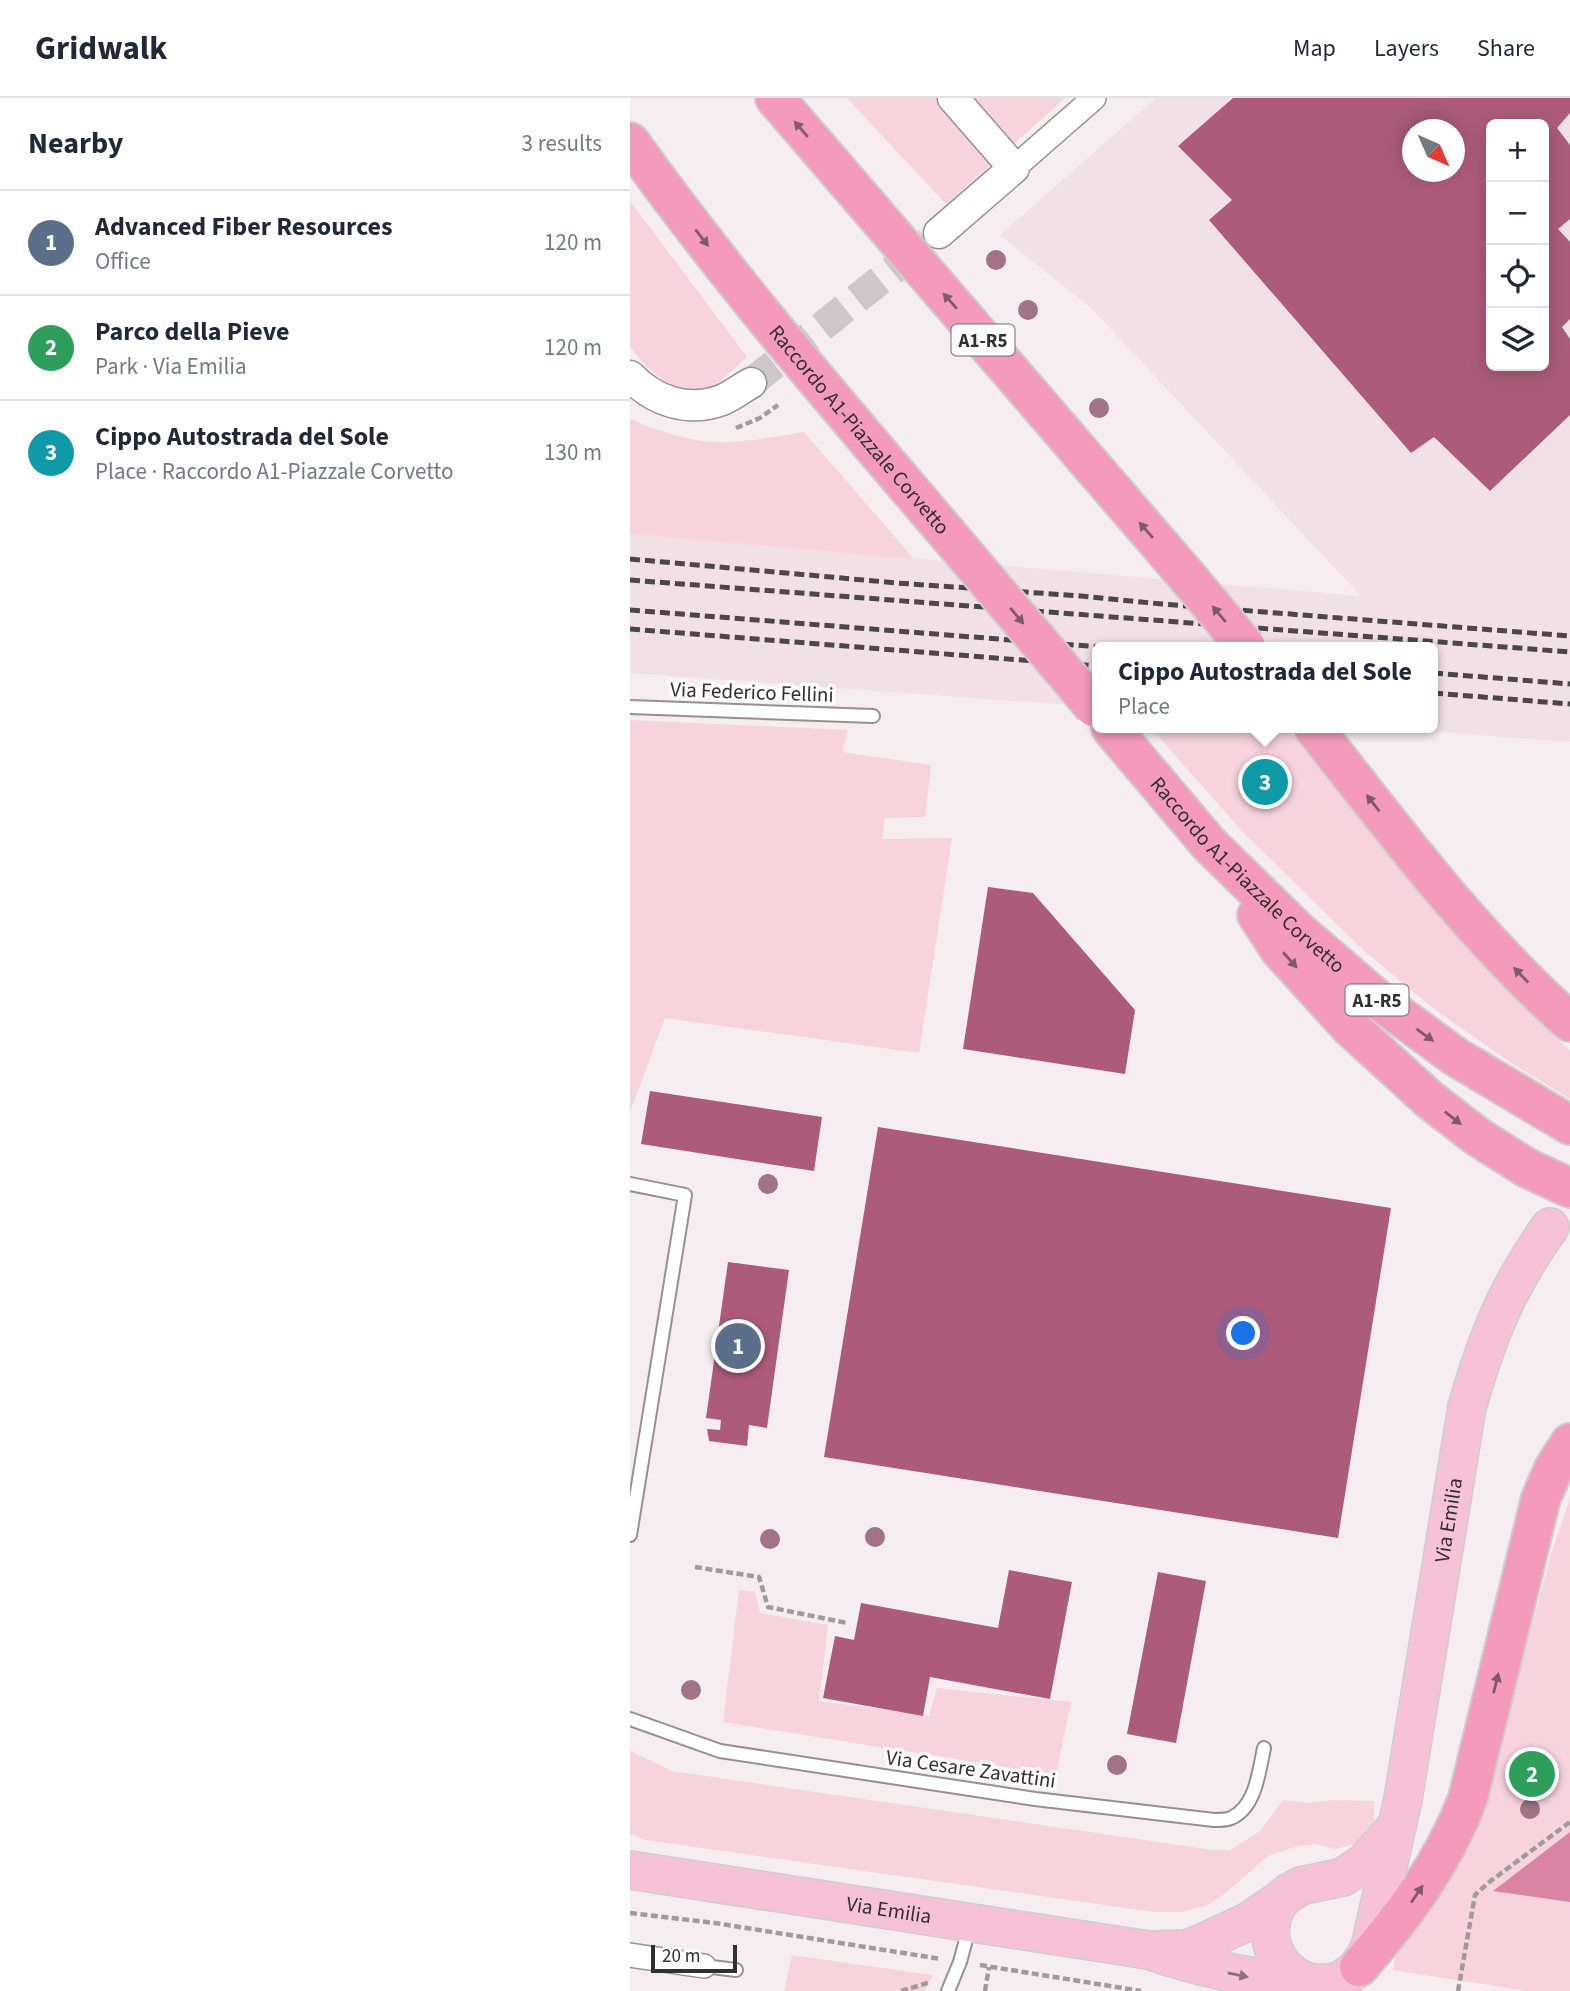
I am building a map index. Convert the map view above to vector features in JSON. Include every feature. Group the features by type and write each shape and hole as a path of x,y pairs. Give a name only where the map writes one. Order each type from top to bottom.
{"highway":[{"name":"A1-R5","path":"775,98 1243,642"},
{"name":"Raccordo A1-Piazzale Corvetto","path":"630,142 737,282 1092,704"},
{"name":"Raccordo A1-Piazzale Corvetto","path":"1116,733 1209,844 1298,931 1378,1000 1456,1057 1570,1125"},
{"path":"1318,733 1419,862 1483,935 1570,1022"},
{"path":"1209,844 1280,950 1349,1026 1430,1100 1478,1137 1527,1168 1570,1188"},
{"path":"1365,1954 1398,1921 1440,1858 1462,1814 1541,1498 1554,1468 1570,1443"}],"main road":[{"name":"Via Emilia","path":"630,1870 1148,1950 1209,1969 1256,1978 1317,1983 1338,1981 1365,1954 1408,1772 1467,1407 1478,1369 1504,1302 1517,1275 1550,1227"},
{"name":"Via Emilia","path":"1148,1950 1187,1948 1200,1944 1249,1921 1306,1887 1353,1871 1376,1852 1395,1828"},
{"path":"1317,1983 1301,1980 1280,1963 1272,1946 1270,1927 1278,1903 1306,1887 1344,1886 1361,1900 1371,1922 1365,1954"}],"street":[{"path":"953,98 1014,168"},
{"path":"939,233 1094,98"},
{"path":"630,376 652,394 673,404 696,405 722,400 751,383"},
{"path":"630,1955 704,1966"}],"lane":[{"name":"Via Federico Fellini","path":"630,707 873,716"},
{"path":"630,1184 685,1195 630,1535"},
{"name":"Via Cesare Zavattini","path":"630,1719 720,1751 1034,1799 1214,1820 1230,1819 1241,1811 1251,1798 1264,1748"},
{"path":"948,1991 971,1923"},
{"path":"704,1966 736,1970"}],"path":[{"path":"695,1567 759,1577 768,1607 847,1623"},
{"path":"1458,1991 1475,1895 1570,1822"},
{"path":"630,1913 715,1923 1141,1991"},
{"path":"985,1991 989,1966"}],"shaded area":[{"path":"847,98 1065,98 946,204"},
{"path":"1156,98 1570,98 1570,742 1438,732 1438,642 1092,642 1092,707 630,673 630,534 1361,596 1091,308 1000,235"},
{"path":"630,201 747,357 714,387 696,396 658,376 630,346"},
{"path":"630,419 677,436 715,442 746,441 804,432 914,559 630,534"},
{"path":"630,720 848,730 842,752 931,765 925,817 885,818 882,839 952,838 919,1053 665,1018 630,1112"},
{"path":"1155,733 1291,733 1483,958 1570,1051 1570,1099 1513,1064 1434,1009 1362,949 1241,830"},
{"path":"1570,1499 1570,1991 1526,1991 1393,1970 1395,1958 1456,1868 1479,1823 1551,1554"},
{"path":"739,1590 755,1592 760,1613 828,1625 819,1701 929,1716 937,1688 1071,1702 1056,1775 723,1722"},
{"path":"630,1751 672,1771 1213,1850 1230,1850 1260,1831 1283,1800 1308,1803 1334,1800 1374,1801 1374,1821 1355,1844 1335,1849 1315,1844 1268,1856 1223,1895 1205,1906 1182,1912 1154,1912 645,1840 630,1834"},
{"path":"1570,1832 1570,1902 1493,1891"},
{"path":"792,1955 933,1975 924,1991 784,1991"}],"building":[{"path":"1233,98 1570,98 1570,113 1557,128 1570,145 1570,219 1558,229 1570,242 1570,319 1562,327 1570,339 1570,415 1490,491 1434,437 1411,453 1209,220 1232,200 1178,146"},
{"path":"988,887 1033,893 1135,1010 1125,1074 963,1049"},
{"path":"650,1091 822,1117 814,1171 641,1144"},
{"path":"878,1127 1391,1208 1338,1538 824,1457"},
{"path":"728,1262 789,1270 767,1428 749,1425 747,1446 709,1441 707,1429 720,1430 721,1420 706,1418"},
{"path":"1009,1570 1072,1582 1050,1699 930,1677 923,1716 823,1698 835,1636 854,1640 861,1603 998,1628"},
{"path":"1158,1572 1206,1581 1176,1743 1127,1734"}],"tunnel":[{"path":"751,383 928,242"}],"railway":[{"path":"630,559 897,583 1570,636"},
{"path":"630,580 1570,652"},
{"path":"630,610 1092,646"},
{"path":"630,629 1092,666"},
{"path":"1438,673 1570,684"},
{"path":"1438,693 1570,704"}],"place":[{"name":"Cippo Autostrada del Sole","path":"1265,782"},
{"name":"Advanced Fiber Resources","path":"738,1346"},
{"name":"Parco della Pieve","path":"1532,1774"}]}
